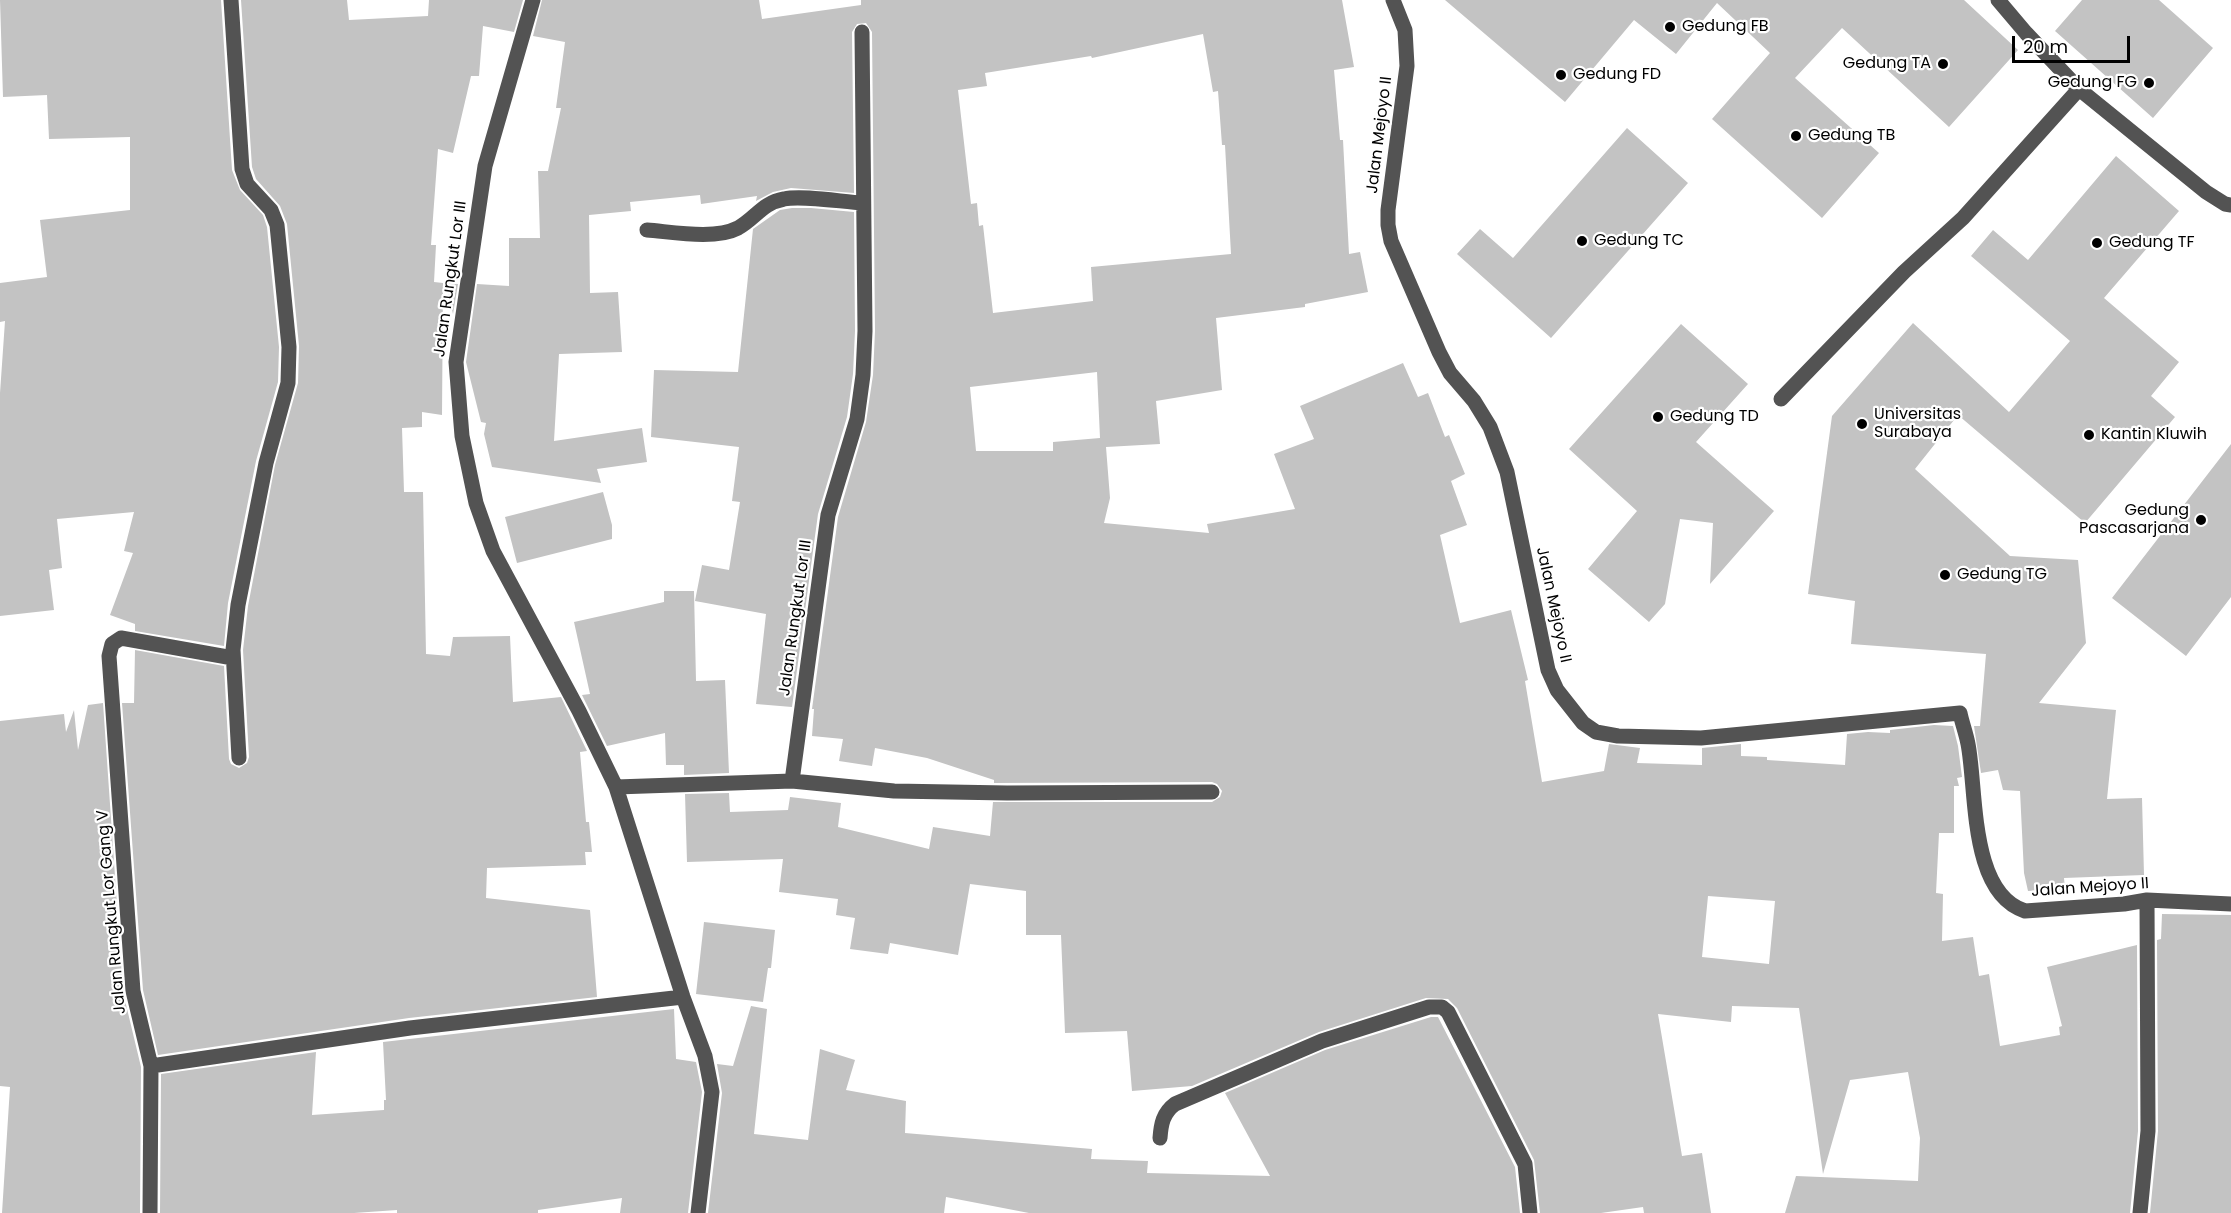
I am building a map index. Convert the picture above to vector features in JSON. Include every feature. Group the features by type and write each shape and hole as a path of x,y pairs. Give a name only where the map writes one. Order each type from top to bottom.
{"street":[{"path":"231,0 242,169 247,184 271,210 277,225 289,347 288,383 266,463 238,605 233,657 238,758"},
{"name":"Jalan Rungkut Lor III","path":"533,0 485,165 456,362 462,436 476,503 493,551 579,711 616,788 683,998 705,1056 712,1092 698,1213"},
{"name":"Jalan Mejoyo II","path":"1393,0 1405,30 1407,66 1388,210 1391,241 1439,352 1450,372 1474,401 1490,428 1507,472 1548,670 1557,690 1583,723 1596,732 1618,736 1701,738 1960,713 1968,744 1976,823 1983,862 1999,890 2013,906 2025,911 2124,904 2147,900 2231,904"},
{"path":"1998,0 2079,89 2206,192 2225,204 2231,205"},
{"name":"Jalan Rungkut Lor III","path":"792,781 828,515 857,419 862,375 865,331 862,32"},
{"path":"1781,399 1904,272 1963,218 2079,89"},
{"path":"647,230 699,234 726,232 739,227 769,203 788,198 863,203"},
{"name":"Jalan Rungkut Lor Gang V","path":"150,1213 151,1066 134,991 110,656 112,644 121,638 233,657"},
{"path":"616,788 792,781 905,791 1212,792"},
{"path":"2140,1213 2148,1131 2147,900"},
{"path":"151,1066 411,1028 683,998"},
{"path":"1160,1138 1161,1123 1168,1110 1175,1104 1322,1041 1429,1007 1442,1008 1448,1012 1525,1164 1530,1213"}],"building":[{"path":"0,0 221,0 232,170 240,190 263,215 267,227 279,347 278,382 256,461 228,603 224,646 135,631 135,624 110,615 133,553 124,551 134,512 57,519 62,568 49,570 54,610 0,616 0,393 5,321 0,322 0,283 47,277 40,220 130,210 130,137 49,139 47,95 3,97"},
{"path":"241,0 347,0 349,20 428,16 429,0 523,0 514,32 483,26 479,76 471,76 453,153 438,149 431,245 436,245 434,282 443,283 442,415 422,412 422,427 402,428 404,492 423,492 426,654 450,656 453,637 510,636 513,702 561,697 587,751 580,752 586,822 589,822 592,852 585,852 586,865 487,868 486,898 590,910 597,997 409,1018 158,1055 143,990 122,703 134,703 135,650 224,666 229,759 231,764 239,768 247,763 249,757 243,650 248,606 275,465 298,383 299,346 287,224 280,206 256,179 252,167"},
{"path":"542,0 759,0 762,19 861,5 861,0 1342,0 1354,67 1334,70 1340,140 1343,140 1349,254 1360,252 1368,292 1305,304 1305,307 1216,318 1222,390 1156,401 1160,444 1106,447 1110,498 1104,523 1209,533 1207,524 1295,509 1274,454 1314,439 1300,406 1403,363 1418,397 1428,393 1445,437 1449,435 1465,474 1451,481 1467,525 1440,535 1460,623 1511,610 1528,680 1525,681 1542,782 1604,771 1609,744 1640,748 1637,763 1702,765 1702,748 1741,744 1741,756 1845,765 1847,734 1890,733 1890,730 1934,725 1953,726 1962,777 1957,778 1959,786 1954,786 1954,833 1939,833 1936,893 1943,894 1942,941 1973,937 1979,976 1989,974 2000,1046 2060,1035 2059,1027 2062,1026 2047,967 2137,945 2138,1131 2130,1213 1785,1213 1796,1176 1918,1181 1920,1138 1908,1072 1850,1080 1823,1174 1799,1008 1732,1006 1731,1022 1658,1014 1682,1156 1702,1153 1711,1213 1644,1213 1643,1207 1601,1213 1540,1213 1534,1160 1457,1008 1448,999 1426,998 1319,1032 1192,1086 1132,1091 1127,1031 1065,1033 1061,935 1026,935 1026,891 970,884 958,955 890,943 888,954 850,949 855,918 836,915 838,899 779,892 783,859 687,862 685,794 729,793 730,812 788,810 790,797 841,803 838,827 929,849 933,827 990,836 993,802 1212,802 1220,797 1222,791 1217,784 1212,782 994,783 994,780 927,758 875,748 872,766 839,761 843,739 812,736 814,709 812,709 838,517 866,422 873,375 875,331 872,32 866,23 857,24 852,32 854,193 791,188 773,192 756,201 757,196 701,204 700,195 630,202 631,211 589,215 590,293 618,292 622,352 559,354 554,441 642,428 647,462 597,469 601,483 492,467 484,434 486,423 481,422 466,362 477,284 509,286 509,238 540,238 538,171 548,171 561,108 556,108 565,42 533,36","holes":["1203,34 1213,92 1218,91 1222,145 1225,145 1231,254 1091,267 1093,301 993,313 983,225 979,226 977,203 971,204 958,90 987,86 985,73 1091,56 1092,58","1097,372 1100,438 1053,442 1053,451 976,451 970,387","1708,896 1775,901 1769,964 1702,957"]},
{"path":"1445,0 1964,0 2018,50 1949,127 1842,28 1795,78 1879,153 1822,218 1712,119 1770,53 1717,3 1676,54 1634,20 1565,102"},
{"name":"Gedung FG","path":"2082,0 2159,0 2213,48 2153,118 2055,31"},
{"name":"Gedung TC","path":"1627,128 1688,183 1551,338 1457,254 1480,229 1513,258"},
{"path":"2116,156 2179,211 2104,298 2179,362 2151,396 2175,417 2085,523 1958,415 1915,469 2010,556 2078,560 2086,643 2039,703 2116,710 2107,799 2142,798 2144,875 2064,878 2065,889 2028,891 2024,873 2020,791 2003,790 1998,770 1981,773 1974,726 1980,726 1986,654 1851,644 1855,601 1808,594 1832,416 1913,323 2009,412 2070,341 1971,256 1993,230 2028,260"},
{"path":"811,208 854,212 855,331 853,374 847,417 818,514 792,707 756,704 766,614 695,601 702,565 729,570 740,502 732,501 739,447 651,437 654,370 738,372 753,229 780,210"},
{"path":"446,283 458,284 453,314"},
{"path":"1681,324 1748,384 1696,442 1774,511 1710,584 1713,523 1680,519 1665,604 1649,622 1588,569 1637,511 1569,449"},
{"name":"Gedung Pascasarjana","path":"2231,444 2231,597 2186,656 2112,598"},
{"path":"603,492 612,525 612,539 517,563 505,517"},
{"path":"664,591 694,591 696,681 725,680 729,773 684,775 684,765 666,765 665,733 607,746 582,695 590,694 574,622 664,602"},
{"path":"103,703 123,992 141,1067 140,1213 2,1213 10,1087 0,1086 0,721 64,714 66,732 74,710 78,750 88,705"},
{"path":"2162,914 2231,915 2231,1213 2150,1213 2158,1131 2157,940 2161,939"},
{"path":"704,922 775,930 771,968 768,968 763,1002 696,994"},
{"path":"751,1006 767,1009 754,1134 808,1140 820,1049 855,1060 846,1090 906,1101 905,1133 1092,1149 1091,1159 1148,1161 1147,1173 1270,1176 1225,1093 1325,1050 1431,1017 1438,1017 1515,1167 1520,1213 1029,1213 946,1197 944,1213 708,1213 722,1093 717,1064 733,1066"},
{"path":"674,1009 676,1059 696,1062 702,1092 688,1213 620,1213 622,1198 538,1210 538,1213 397,1213 397,1210 354,1213 160,1213 161,1074 316,1052 312,1115 384,1110 384,1100 386,1100 383,1042"}],"place":[{"name":"Gedung FB","path":"1670,27"},
{"name":"Gedung TA","path":"1943,64"},
{"name":"Gedung FD","path":"1561,75"},
{"name":"Gedung FG","path":"2149,83"},
{"name":"Gedung TB","path":"1796,136"},
{"name":"Gedung TC","path":"1582,241"},
{"name":"Gedung TF","path":"2097,243"},
{"name":"Gedung TD","path":"1658,417"},
{"name":"Universitas Surabaya","path":"1862,424"},
{"name":"Kantin Kluwih","path":"2089,435"},
{"name":"Gedung Pascasarjana","path":"2201,520"},
{"name":"Gedung TG","path":"1945,575"}]}
